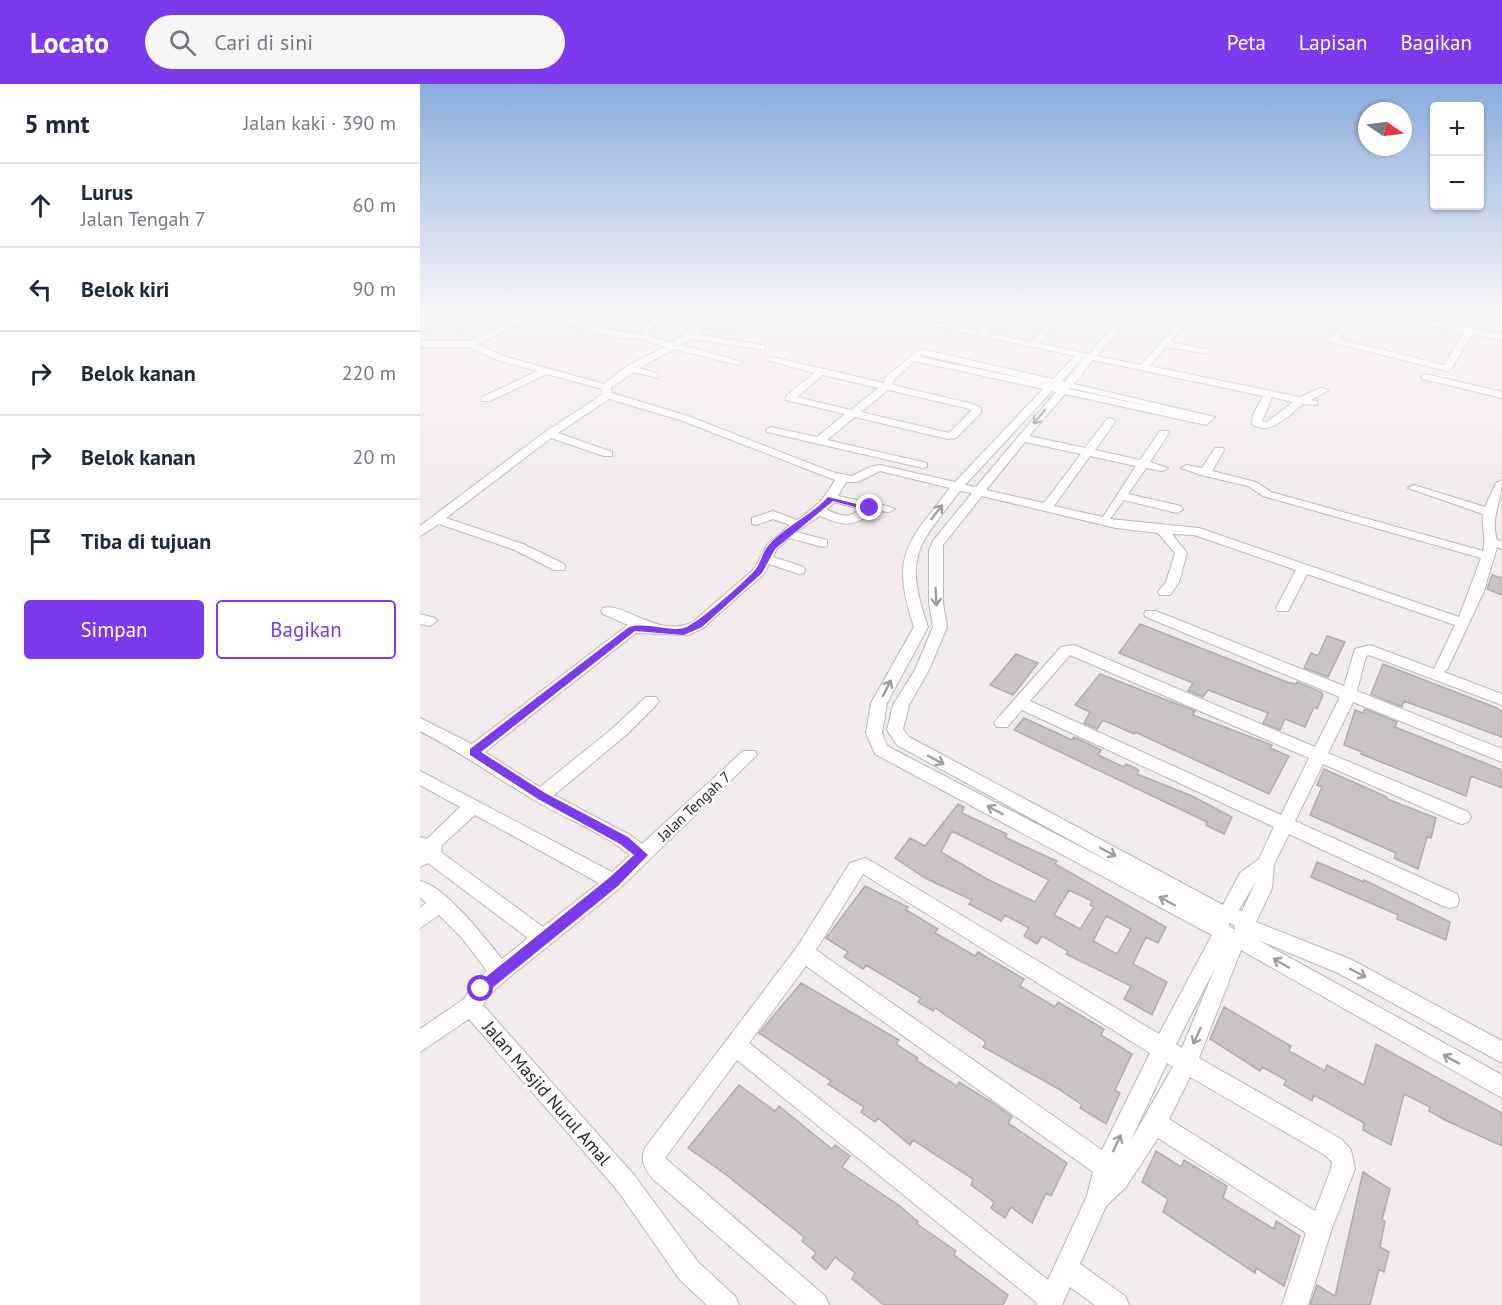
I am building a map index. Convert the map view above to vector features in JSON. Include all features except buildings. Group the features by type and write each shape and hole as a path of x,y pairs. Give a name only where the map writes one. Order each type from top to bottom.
{"street":[{"path":"486,399 546,371"},
{"path":"551,371 684,418 842,478 854,480 880,468 1116,524 1162,530 1195,531 1463,623"},
{"path":"420,532 607,391 627,371"},
{"path":"639,371 655,376"},
{"path":"822,371 969,405 977,411 952,436 948,436 790,398 822,371"},
{"path":"818,442 852,413 888,385 897,382 909,371"},
{"path":"972,371 1057,387 1210,417 1206,422 1057,387"},
{"path":"1072,371 958,486 911,550 908,572 921,627 879,703 874,733 881,750 1232,928 1275,936 1354,971 1502,1052"},
{"path":"1163,371 1307,402"},
{"path":"1426,376 1502,395"},
{"path":"1057,387 1022,438 937,544 935,550 936,603 940,627 899,712 895,730 903,741 1232,928 1502,1087"},
{"path":"1269,393 1258,415 1257,423 1260,426 1269,425 1324,390"},
{"path":"1049,504 1111,421"},
{"path":"771,430 923,465"},
{"path":"1108,516 1164,432"},
{"path":"549,434 608,454"},
{"path":"1022,438 1162,468"},
{"path":"1204,473 1219,450"},
{"path":"1187,468 1252,484 1267,494 1486,556"},
{"path":"473,752 632,629 644,627 684,632 698,625 759,571 771,548 798,524 819,511 831,498 842,478"},
{"path":"1441,668 1477,591 1486,556 1497,544 1487,530 1489,512 1502,483"},
{"path":"1414,488 1489,512"},
{"path":"1121,496 1178,509"},
{"path":"831,498 870,508 889,508"},
{"path":"819,511 849,522 856,520 870,508"},
{"path":"756,521 773,515 798,524"},
{"path":"437,519 519,547 559,567"},
{"path":"1162,530 1181,553 1172,582 1165,592"},
{"path":"788,534 823,543"},
{"path":"766,559 799,570"},
{"path":"1283,608 1304,568"},
{"path":"608,611 644,627"},
{"path":"1151,614 1502,756"},
{"path":"921,627 940,627"},
{"path":"736,1046 1050,1302 1098,1198 1110,1189 1112,1173 1163,1048 1232,928 1266,886 1268,879 1265,864 1349,694 1360,651 1364,649 1502,700"},
{"path":"1002,723 1066,650 1074,650 1462,817"},
{"path":"541,796 619,732 651,701"},
{"path":"1020,703 1450,900"},
{"path":"420,724 473,752 541,796 624,840 643,855"},
{"name":"Jalan Tengah 7","path":"500,972 614,882 749,755"},
{"path":"420,777 614,882"},
{"path":"474,805 424,851 544,939"},
{"path":"816,1305 653,1161 655,1150 736,1046 804,953 856,868 865,866 1185,1062 1333,1147 1342,1158 1343,1170 1320,1228 1295,1305"},
{"path":"420,889 470,932 500,972 481,989 471,1006 420,1042"},
{"path":"420,919 438,904"},
{"path":"1112,1173 1156,1124 1210,1009 1232,928"},
{"path":"804,953 1112,1173"},
{"name":"Jalan Masjid Nurul Amal","path":"471,1006 626,1183 689,1271 726,1305"},
{"path":"1156,1124 1320,1228"},
{"path":"1066,1269 1116,1305"}],"route":[{"path":"481,989 614,882 643,855 624,840 541,796 528,785 473,752 632,629 644,627 684,632 698,625 759,571 771,548 798,524 819,511 831,498 870,508"}]}
